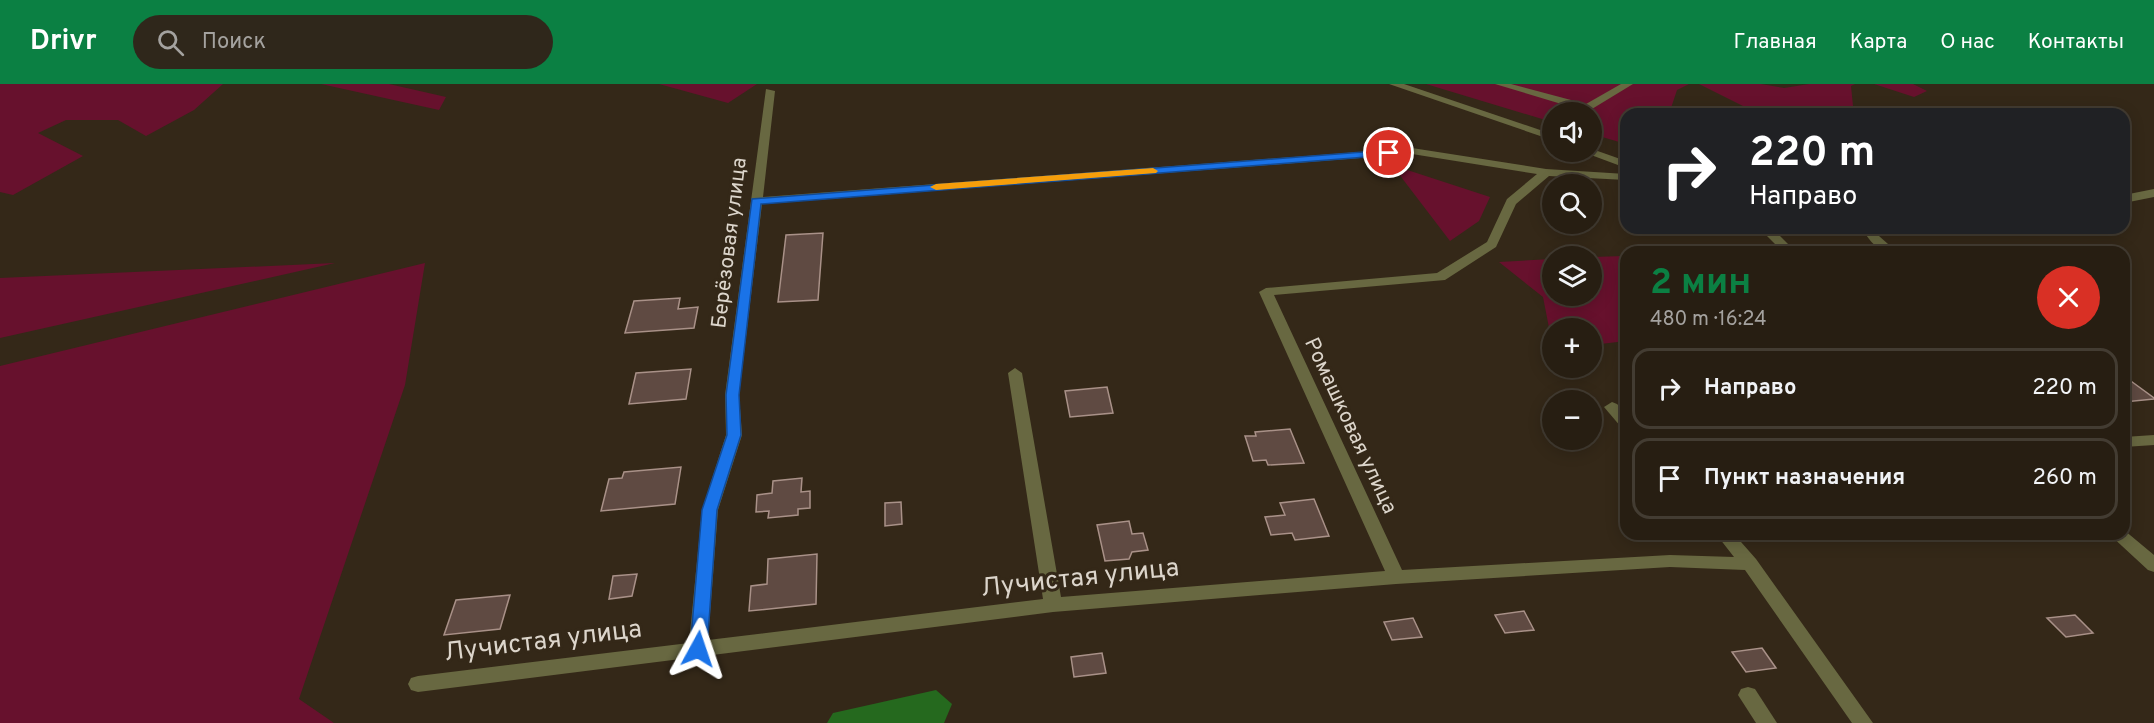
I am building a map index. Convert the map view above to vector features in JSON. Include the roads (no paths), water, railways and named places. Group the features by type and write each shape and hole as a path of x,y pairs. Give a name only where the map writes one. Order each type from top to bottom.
{"street":[{"path":"1394,84 1542,130"},
{"path":"1500,84 1558,102"},
{"path":"1598,102 1628,84"},
{"name":"Берёзовая улица","path":"698,649 710,510 734,435 732,395 770,91"},
{"path":"756,201 1412,151 1546,172 1620,177"},
{"path":"1602,157 1620,163"},
{"name":"Ромашковая улица","path":"1396,577 1266,292 1440,277 1492,244 1511,202 1546,172"},
{"path":"2130,198 2154,193"},
{"path":"1771,234 1784,246"},
{"path":"1872,234 1884,246"},
{"path":"1015,373 1053,605"},
{"path":"1612,407 1620,416"},
{"path":"2130,440 2154,440"},
{"path":"1729,540 1750,564 1863,723"},
{"path":"2124,540 2154,565"},
{"name":"Лучистая улица","path":"417,684 1053,605 1396,577 1670,561 1750,564"},
{"path":"1748,695 1767,723"}]}
